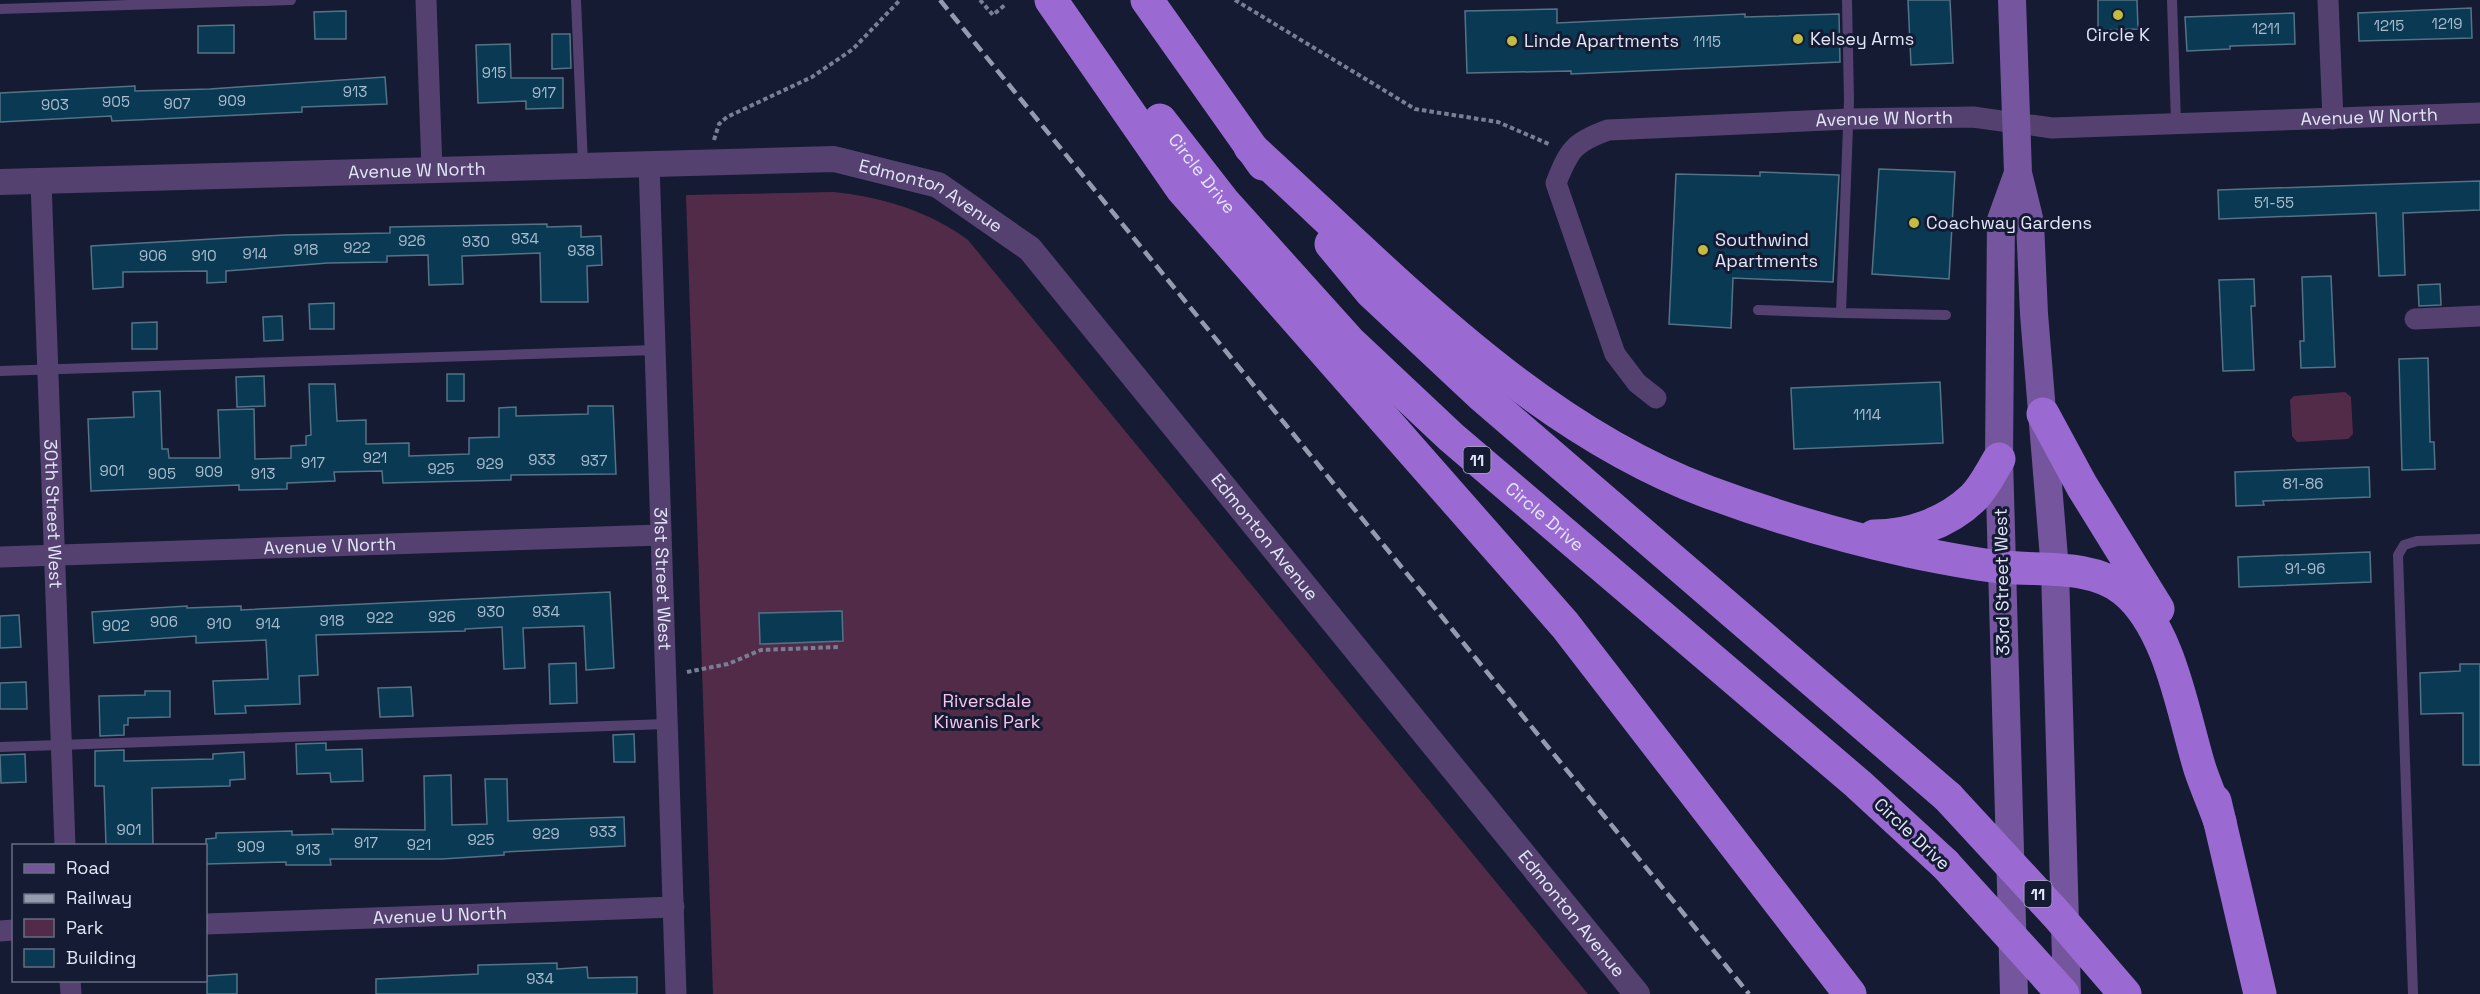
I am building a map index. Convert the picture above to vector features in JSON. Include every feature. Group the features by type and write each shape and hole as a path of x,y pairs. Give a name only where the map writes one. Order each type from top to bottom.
{"highway":[{"path":"1052,0 1182,189 1565,625 1850,994"},
{"name":"Circle Drive","path":"1067,0 1222,201 1350,342 1451,437 1858,784 1945,864 2065,994"},
{"name":"11","path":"1147,0 1250,147 1371,292 1464,379 1948,797 2007,859 2125,994"},
{"path":"1250,147 1483,358 1566,418 1607,444 1676,479 1827,531 1910,551 2001,567 2091,573 2112,581 2140,607 2168,662 2200,768 2220,822"},
{"path":"2043,414 2082,486 2143,581 2166,627 2178,659 2220,822 2260,994"},
{"path":"1827,531 1885,536 1923,527 1940,520 1973,498 1999,459"}],"main road":[{"name":"33rd Street West","path":"2012,0 2018,173 2030,222 2034,314 2055,570 2065,994"},
{"name":"33rd Street West","path":"2014,994 1999,459 2001,220 2018,173"}],"street":[{"path":"426,0 432,169"},
{"path":"2328,0 2333,118"},
{"name":"Avenue W North","path":"1568,153 1588,137 1608,130 1849,119 1973,117 2015,121 2052,128 2480,113"},
{"path":"1568,153 1556,183 1607,333 1624,369 1656,398"},
{"name":"Avenue W North","path":"0,182 712,160 834,159"},
{"name":"Edmonton Avenue","path":"834,159 938,185 1030,249 1637,994"},
{"name":"31st Street West","path":"650,163 676,994"},
{"name":"30th Street West","path":"41,181 50,369 65,844"},
{"path":"2415,319 2480,316"},
{"name":"Avenue V North","path":"0,557 661,535"},
{"name":"Avenue U North","path":"207,924 674,908"}],"lane":[{"path":"0,9 291,0"},
{"path":"576,0 583,165"},
{"path":"1841,313 1849,119 1847,0"},
{"path":"2172,0 2176,123"},
{"path":"1758,310 1946,315"},
{"path":"0,371 655,350"},
{"path":"2413,994 2398,555 2404,545 2416,541 2480,539"},
{"path":"0,747 667,724"}],"path":[{"path":"712,160 715,133 727,117 812,77 853,49 900,0"},
{"path":"980,0 993,15 1006,4"},
{"path":"1235,0 1415,109 1498,122 1568,153"},
{"path":"665,674 701,671 728,664 761,650 838,647"}],"green space":[{"name":"Riversdale Kiwanis Park","path":"833,192 887,202 921,213 968,240 1588,994 713,994 686,195"},
{"path":"2345,392 2351,397 2353,434 2348,439 2297,442 2292,436 2290,400 2294,396"}],"building":[{"path":"1908,0 1950,0 1953,63 1911,65"},
{"name":"Circle K","path":"2098,0 2137,0 2138,29 2098,30"},
{"path":"2471,8 2472,38 2359,41 2358,13"},
{"path":"1557,9 1557,23 1745,14 1745,17 1839,14 1840,62 1571,74 1571,71 1467,73 1465,11"},
{"path":"346,11 346,39 315,39 314,12"},
{"path":"2294,13 2295,44 2230,46 2230,49 2187,51 2185,17"},
{"path":"234,25 234,53 198,53 198,26"},
{"path":"552,34 570,34 571,68 552,69"},
{"path":"510,44 511,78 563,78 563,108 526,109 526,101 478,103 476,45"},
{"path":"385,77 387,104 302,107 302,112 136,120 112,121 111,116 0,122 0,93 135,86 135,91 210,89"},
{"name":"Coachway Gardens","path":"1879,169 1955,172 1949,279 1872,274"},
{"path":"1760,172 1839,175 1833,282 1733,278 1731,328 1669,324 1676,174 1760,176"},
{"path":"2480,181 2480,210 2403,213 2405,275 2379,276 2376,213 2219,219 2218,190"},
{"path":"547,224 547,227 581,226 581,237 601,236 602,265 587,266 588,302 541,302 540,253 462,256 463,284 429,285 428,255 387,256 387,262 328,263 226,271 226,282 207,283 207,271 123,272 123,287 93,289 91,246 284,235 390,233 390,227"},
{"path":"2331,276 2335,367 2301,368 2300,341 2304,341 2302,277"},
{"path":"2254,279 2255,306 2251,306 2254,370 2223,371 2219,280"},
{"path":"2440,284 2441,305 2419,306 2418,285"},
{"path":"334,303 334,329 310,329 309,304"},
{"path":"282,316 283,340 264,341 263,317"},
{"path":"157,322 157,349 132,349 132,323"},
{"path":"2428,358 2430,442 2434,442 2435,469 2402,470 2399,359"},
{"path":"447,374 464,374 464,401 447,401"},
{"path":"264,376 265,406 237,407 236,377"},
{"path":"1940,382 1943,443 1794,449 1791,388"},
{"path":"309,384 335,384 337,421 366,420 366,444 409,443 409,456 469,454 469,438 499,437 499,408 516,407 516,416 588,414 588,406 613,406 616,474 511,475 511,480 383,483 382,471 334,472 335,481 287,483 287,489 239,490 239,485 91,491 88,419 134,417 133,392 160,391 162,449 168,449 169,458 220,458 218,410 254,409 255,459 291,458 291,446 306,445 306,436 311,435"},
{"path":"2369,467 2370,497 2263,501 2264,505 2236,506 2235,472"},
{"path":"2370,552 2371,582 2239,587 2238,557"},
{"path":"610,592 614,668 586,670 584,626 523,628 525,668 504,669 502,627 465,629 465,631 316,635 318,675 299,676 300,704 245,706 246,713 215,714 213,681 268,679 266,640 196,643 196,636 94,643 92,612 187,606 187,608 241,606 241,610"},
{"path":"842,611 843,641 760,644 759,613"},
{"path":"19,615 21,647 0,648 0,616"},
{"path":"576,663 577,703 550,704 549,664"},
{"path":"2460,664 2480,664 2480,765 2463,765 2463,713 2421,714 2420,673 2460,671"},
{"path":"26,682 27,709 0,709 0,683"},
{"path":"411,687 413,716 380,717 378,688"},
{"path":"145,691 170,691 170,717 128,718 128,725 124,725 124,735 100,736 99,696 145,695"},
{"path":"634,734 635,762 614,762 613,735"},
{"path":"326,743 326,750 362,749 363,781 331,782 330,773 297,774 296,744"},
{"path":"124,750 124,761 213,759 213,754 244,752 245,779 230,780 230,786 152,788 153,844 106,844 104,786 95,786 95,751"},
{"path":"25,754 26,782 1,783 0,755"},
{"path":"451,775 452,825 487,824 485,779 507,779 508,821 624,817 625,846 504,852 504,855 442,859 330,859 331,865 286,865 286,862 207,864 206,839 216,838 216,833 292,831 292,835 333,834 332,829 425,830 424,776"},
{"path":"557,963 557,969 587,967 588,978 637,977 637,994 376,994 376,979 478,974 478,965"},
{"path":"237,974 237,994 207,994 207,976"}],"railway":[{"path":"940,0 1749,994"}],"place":[{"name":"Circle K","path":"2118,15"},
{"name":"Kelsey Arms","path":"1798,39"},
{"name":"Linde Apartments","path":"1512,41"},
{"name":"Coachway Gardens","path":"1914,223"},
{"name":"Southwind Apartments","path":"1703,250"}]}
